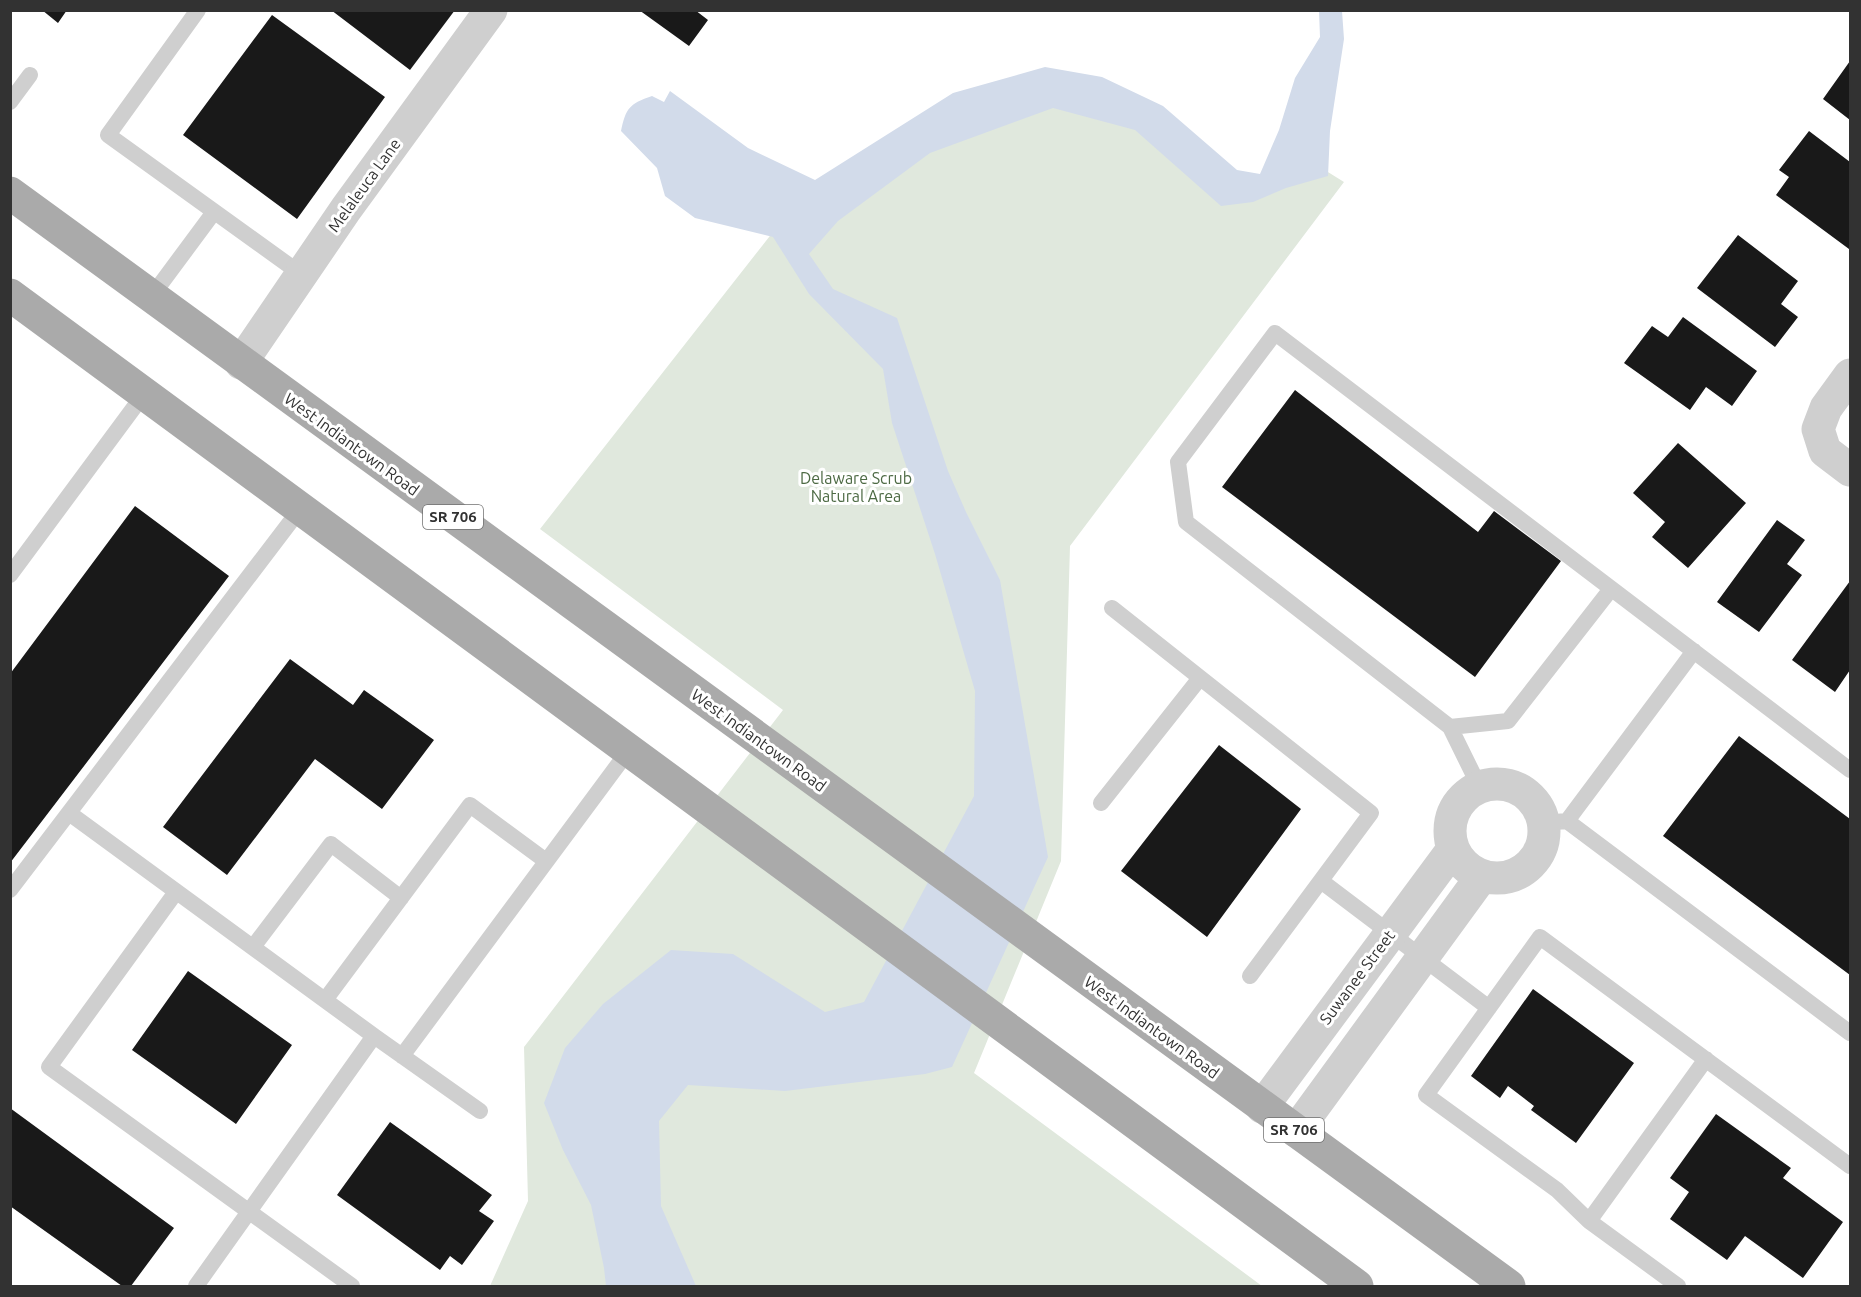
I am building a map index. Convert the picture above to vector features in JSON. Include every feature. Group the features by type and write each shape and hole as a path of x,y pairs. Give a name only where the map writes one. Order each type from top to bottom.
{"main road":[{"name":"West Indiantown Road","path":"10,194 1509,1287"},
{"path":"10,295 1357,1287"}],"street":[{"name":"Melaleuca Lane","path":"241,363 346,209 491,10"},
{"path":"1851,375 1826,408 1818,429 1825,451 1851,470"},
{"path":"1500,784 1520,790 1555,822 1545,834 1543,845 1532,863 1514,876 1493,878 1474,872 1462,862 1453,849 1450,837 1450,824 1460,802 1468,794 1489,785 1500,784"},
{"name":"Suwanee Street","path":"1262,1107 1453,849"},
{"path":"1296,1131 1482,876"}],"lane":[{"path":"198,10 108,135 302,274"},
{"path":"10,102 30,75"},
{"path":"151,297 214,212"},
{"path":"1480,788 1450,727 1186,522 1178,462 1275,333 1851,770"},
{"path":"10,575 144,394"},
{"path":"10,890 301,508"},
{"path":"1450,727 1508,721 1611,589"},
{"path":"1112,608 1371,813 1250,976"},
{"path":"1694,651 1555,822 1851,1033"},
{"path":"1101,803 1200,678"},
{"path":"402,1056 629,750"},
{"path":"325,1000 470,805 546,861"},
{"path":"69,813 480,1111"},
{"path":"253,947 332,844 401,898"},
{"path":"1321,880 1489,1008"},
{"path":"176,892 49,1067 352,1287"},
{"path":"1678,1287 1588,1221 1557,1190 1426,1095 1540,937 1851,1166"},
{"path":"196,1287 374,1036"},
{"path":"1588,1221 1706,1059"}],"green space":[{"name":"Delaware Scrub Natural Area","path":"1028,91 1147,117 1234,191 1315,164 1344,182 1070,546 1061,861 974,1073 1262,1286 490,1286 528,1201 524,1047 783,710 540,529 791,209"}],"water":[{"path":"1319,11 1342,11 1344,39 1330,131 1328,176 1286,188 1253,202 1221,206 1135,130 1053,108 930,153 838,221 809,254 833,289 897,318 948,471 1000,580 1048,857 952,1067 925,1074 785,1091 688,1085 659,1121 661,1206 696,1286 606,1286 591,1205 563,1150 544,1103 565,1048 603,1004 671,950 733,954 825,1012 864,1002 974,796 975,691 935,554 892,423 883,369 809,294 773,237 695,218 665,196 657,168 621,131 627,112 633,105 652,96 664,102 670,91 748,148 815,180 953,93 1045,67 1102,77 1163,106 1237,170 1260,174 1279,130 1295,78 1320,37"}],"building":[{"path":"42,10 67,10 58,23"},
{"path":"331,10 455,10 410,70"},
{"path":"639,10 695,10 708,20 689,46"},
{"path":"272,15 385,97 297,219 183,135"},
{"path":"1850,61 1850,120 1823,99"},
{"path":"1809,131 1850,162 1849,249 1776,195 1789,177 1779,170"},
{"path":"1738,235 1798,281 1781,304 1798,317 1775,347 1697,288"},
{"path":"1683,317 1757,371 1732,406 1706,387 1690,410 1624,363 1652,326 1668,337"},
{"path":"1295,390 1478,532 1494,511 1561,561 1475,677 1222,487"},
{"path":"1678,443 1746,503 1688,568 1652,537 1665,522 1633,493"},
{"path":"135,506 229,576 10,863 10,674"},
{"path":"1777,520 1805,540 1787,564 1802,575 1759,632 1717,602"},
{"path":"1850,581 1850,670 1835,692 1792,660"},
{"path":"290,659 353,705 364,690 434,740 382,809 315,759 227,875 163,827"},
{"path":"1739,736 1850,819 1850,975 1663,836"},
{"path":"1219,745 1301,809 1207,937 1121,871"},
{"path":"188,971 292,1045 236,1124 132,1050"},
{"path":"1533,989 1634,1063 1576,1143 1531,1110 1534,1106 1508,1086 1500,1098 1471,1076"},
{"path":"10,1108 174,1228 131,1286 122,1286 10,1206"},
{"path":"1716,1114 1791,1168 1783,1178 1843,1222 1803,1278 1745,1236 1727,1260 1670,1219 1689,1192 1670,1178"},
{"path":"390,1122 492,1195 479,1211 494,1221 462,1265 450,1256 440,1270 337,1195"}]}
